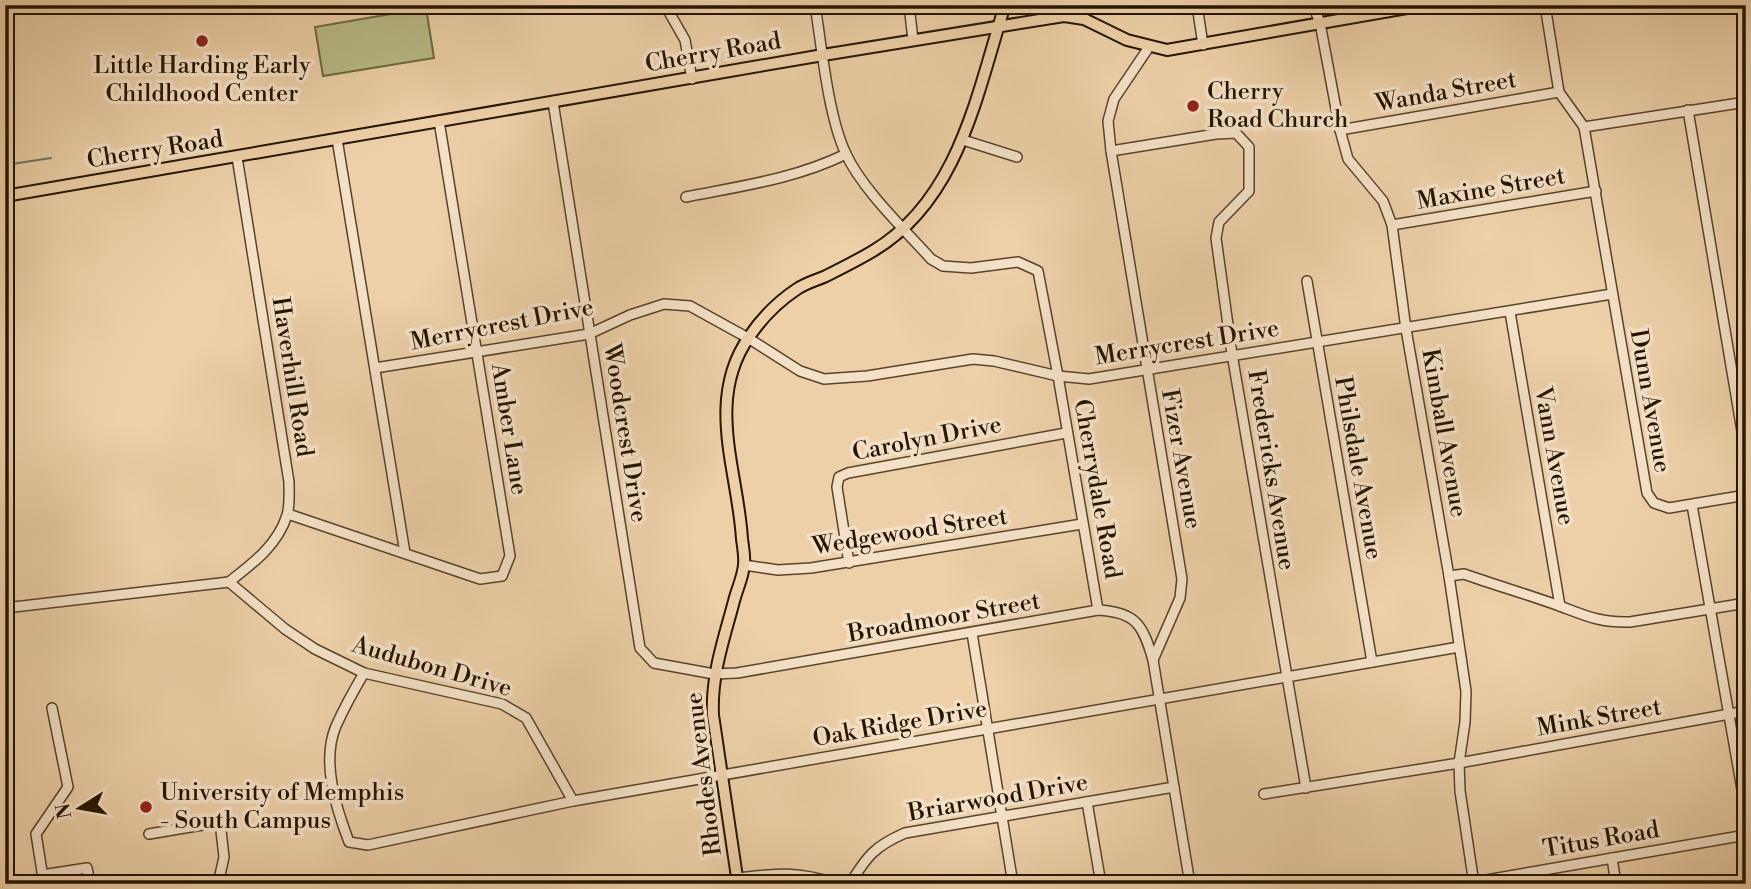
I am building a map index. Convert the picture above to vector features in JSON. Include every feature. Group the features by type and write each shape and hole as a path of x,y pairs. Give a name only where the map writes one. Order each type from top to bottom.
{"main road":[{"name":"Rhodes Avenue","path":"737,881 713,715 714,674 744,565 741,522 725,429 728,390 738,358 748,338 774,308 799,288 875,251 904,228 925,206 963,140 1005,5"},
{"name":"Cherry Road","path":"5,196 1064,16 1084,19 1127,40 1167,50 1424,5"}],"street":[{"path":"665,5 685,40 692,79"},
{"name":"Cherrydale Road","path":"815,5 836,121 846,154 861,179 931,259 943,266 971,268 1018,262 1038,271 1098,610"},
{"path":"909,5 913,40"},
{"path":"1196,5 1203,45"},
{"name":"Kimball Avenue","path":"1313,5 1320,23 1348,159 1383,201 1392,226 1406,329 1466,691 1459,763 1470,883"},
{"name":"Dunn Avenue","path":"1545,5 1559,92 1584,127 1647,493 1654,503 1668,508 1746,495"},
{"name":"Fizer Avenue","path":"1149,47 1114,99 1108,121 1182,579 1180,598 1153,660"},
{"name":"Wanda Street","path":"1340,130 1559,92"},
{"name":"Woodcrest Drive","path":"553,102 640,648 654,663 714,674"},
{"path":"1584,127 1746,102"},
{"path":"1688,110 1746,455"},
{"name":"Amber Lane","path":"405,554 480,579 502,576 510,556 439,121"},
{"name":"Fredericks Avenue","path":"1111,151 1226,133 1236,133 1248,147 1249,191 1219,222 1216,238 1232,354 1306,788"},
{"path":"288,514 405,554 337,139"},
{"path":"963,140 1017,157"},
{"path":"686,197 788,178 818,168 846,154"},
{"name":"Haverhill Road","path":"229,582 263,554 279,533 288,514 289,482 237,157"},
{"name":"Maxine Street","path":"1392,226 1596,191"},
{"name":"Philsdale Avenue","path":"1307,281 1372,662"},
{"name":"Merrycrest Drive","path":"375,368 589,334 664,304 690,306 800,371 824,379 867,376 973,359 994,361 1058,376 1089,379 1612,294"},
{"name":"Vann Avenue","path":"1510,312 1560,606"},
{"name":"Carolyn Drive","path":"849,562 836,487 839,477 848,473 1066,433"},
{"path":"1692,505 1746,812"},
{"name":"Wedgewood Street","path":"744,565 778,570 811,568 1082,524"},
{"path":"1449,576 1464,574 1560,606 1583,617 1613,623 1746,603"},
{"path":"5,608 229,582"},
{"name":"Audubon Drive","path":"229,582 285,629 315,649 363,673 502,704 526,718 573,801"},
{"name":"Broadmoor Street","path":"714,674 737,673 1098,610 1118,611 1132,618 1147,637 1153,660"},
{"path":"972,633 1013,884"},
{"name":"Oak Ridge Drive","path":"363,673 335,728 329,758 340,817 349,842 368,845 573,801 1459,647"},
{"path":"1153,660 1190,884"},
{"path":"52,708 68,788 36,834 43,879 87,868 90,884"},
{"name":"Mink Street","path":"1459,763 1746,710"},
{"path":"1264,794 1459,763"},
{"name":"Briarwood Drive","path":"850,884 865,860 883,843 905,833 1174,787"},
{"path":"1087,802 1101,884"},
{"path":"149,834 220,822 224,857 218,884"},
{"name":"Titus Road","path":"1470,883 1746,835"},
{"path":"1612,858 1616,884"},
{"path":"737,881 780,873 808,874 838,884"}],"green space":[{"path":"426,8 434,58 323,76 315,27"}],"waterway":[{"path":"5,165 51,158"}],"place":[{"name":"Little Harding Early Childhood Center","path":"202,41"},
{"name":"Cherry Road Church","path":"1193,106"},
{"name":"University of Memphis - South Campus","path":"146,807"}]}
